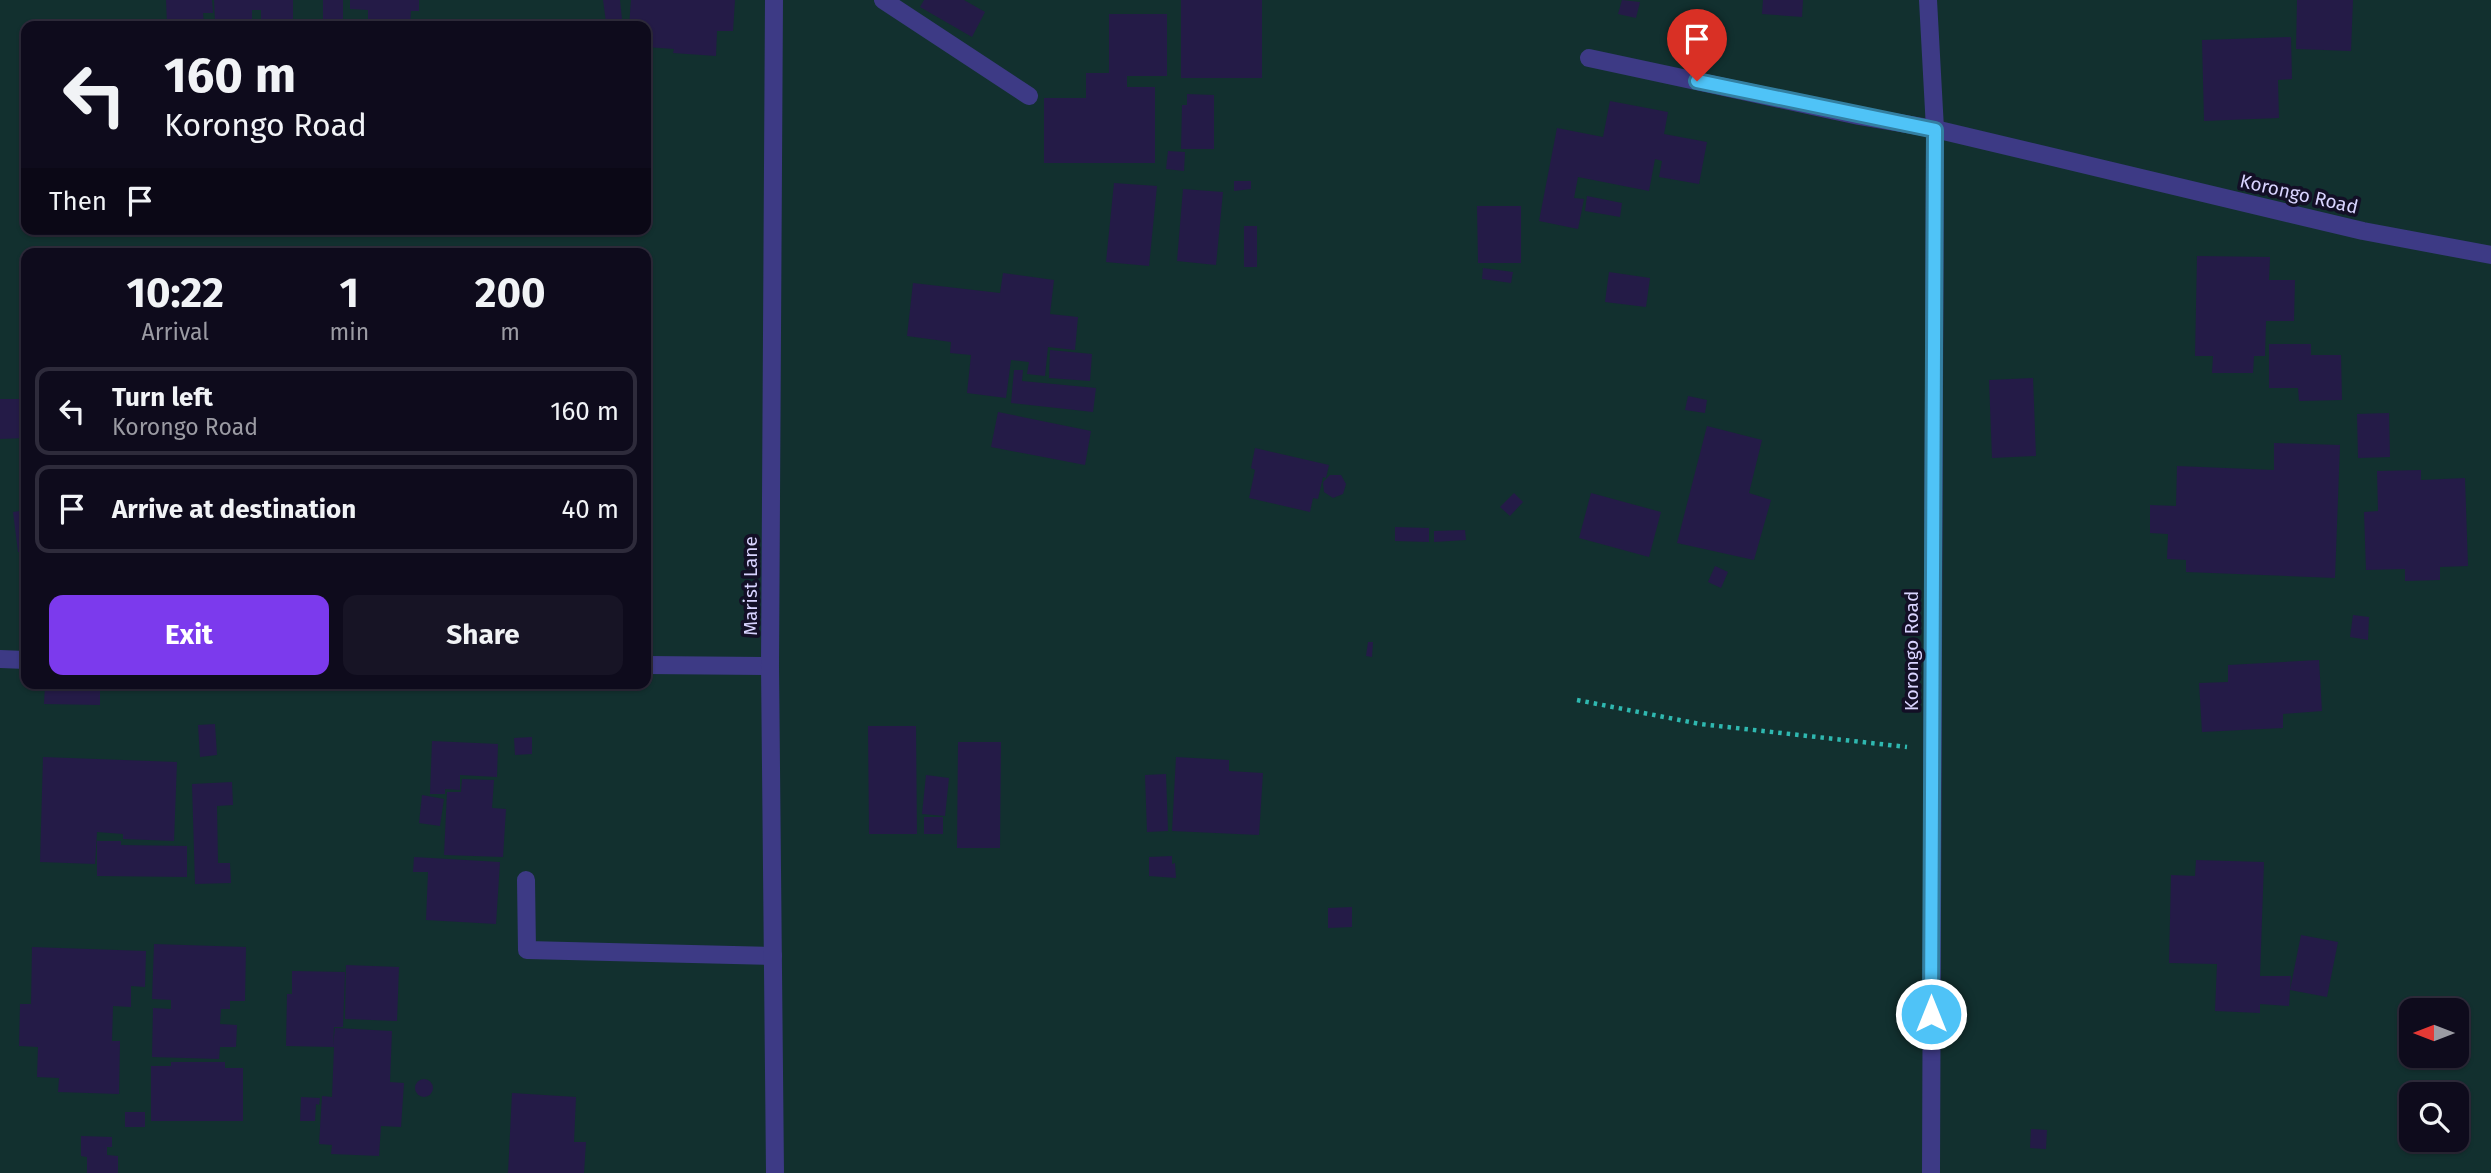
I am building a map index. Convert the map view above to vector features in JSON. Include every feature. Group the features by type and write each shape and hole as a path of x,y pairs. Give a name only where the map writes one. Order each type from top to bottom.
{"street":[{"name":"Marist Lane","path":"774,0 770,666 775,1173"},
{"path":"883,0 1029,96"},
{"name":"Korongo Road","path":"1928,0 1935,130 1931,1173"},
{"name":"Korongo Road","path":"1589,58 1935,130 2363,231 2491,255"},
{"path":"0,659 21,660"},
{"path":"651,665 770,666"},
{"path":"526,880 527,950 773,956"}],"path":[{"path":"1577,700 1700,723 1932,750"}],"green space":[{"path":"0,0 2491,0 2491,1173 0,1173"}],"building":[{"path":"166,0 212,0 213,13 203,13 204,21 167,21"},
{"path":"214,0 293,0 293,21 261,21 261,10 252,10 252,21 215,21"},
{"path":"323,0 343,0 343,21 323,21"},
{"path":"350,0 419,0 419,11 411,11 410,21 368,21 368,10 350,9"},
{"path":"603,0 620,0 622,19 606,21"},
{"path":"631,0 735,0 733,31 717,31 716,56 673,53 674,49 651,47 651,21 629,21"},
{"path":"924,0 964,0 985,12 972,37 920,7"},
{"path":"1181,0 1262,0 1262,78 1181,78"},
{"path":"1622,0 1640,2 1636,18 1618,14"},
{"path":"1763,0 1803,0 1802,17 1762,14"},
{"path":"2297,0 2353,0 2351,51 2296,49"},
{"path":"1109,14 1167,14 1167,76 1127,76 1127,87 1155,87 1155,163 1044,163 1044,98 1086,98 1086,73 1109,73"},
{"path":"2291,37 2292,79 2278,80 2279,118 2204,121 2202,40"},
{"path":"1187,94 1214,95 1214,149 1181,149 1182,105 1187,105"},
{"path":"1610,101 1668,112 1664,134 1707,142 1699,184 1659,177 1662,161 1655,159 1649,191 1578,177 1574,198 1584,199 1578,229 1539,221 1557,128 1603,137"},
{"path":"1168,151 1185,152 1184,171 1166,169"},
{"path":"1234,181 1251,181 1251,189 1234,191"},
{"path":"1114,183 1157,186 1149,266 1106,262"},
{"path":"1183,189 1223,192 1216,265 1177,261"},
{"path":"1587,196 1622,203 1620,217 1585,211"},
{"path":"1477,206 1521,206 1521,263 1478,263"},
{"path":"1244,226 1257,226 1257,267 1244,267"},
{"path":"2197,256 2270,257 2269,280 2295,280 2294,321 2266,321 2265,356 2254,356 2253,373 2212,373 2213,356 2195,356"},
{"path":"1483,268 1513,272 1511,283 1482,279"},
{"path":"1609,272 1650,278 1646,307 1605,302"},
{"path":"1003,273 1054,280 1050,314 1078,317 1075,350 1048,347 1045,376 1027,374 1029,362 1011,360 1006,398 967,393 971,355 950,353 951,342 907,336 913,283 1000,293"},
{"path":"2269,344 2311,344 2311,355 2341,355 2342,400 2299,401 2298,388 2269,388"},
{"path":"1050,350 1092,354 1090,381 1049,378"},
{"path":"1014,370 1023,370 1022,381 1096,388 1093,412 1011,403"},
{"path":"2033,378 2036,456 1992,458 1989,380"},
{"path":"1688,396 1707,400 1705,413 1685,410"},
{"path":"0,399 21,399 21,438 0,439"},
{"path":"998,412 1091,431 1085,465 991,447"},
{"path":"2389,413 2390,457 2358,458 2357,414"},
{"path":"1707,426 1762,440 1749,493 1771,500 1754,560 1677,543"},
{"path":"2274,443 2340,445 2335,578 2186,572 2186,560 2167,559 2168,534 2150,533 2150,505 2176,506 2177,466 2274,470"},
{"path":"1255,448 1329,465 1318,499 1313,498 1310,512 1249,498 1255,470 1251,468"},
{"path":"2421,470 2421,480 2465,478 2468,566 2440,567 2440,580 2405,581 2405,569 2366,570 2364,512 2378,511 2377,471"},
{"path":"1330,475 1341,475 1346,484 1343,494 1333,498 1324,492 1323,482"},
{"path":"1514,493 1523,502 1510,516 1500,507"},
{"path":"1591,493 1661,512 1649,557 1579,538"},
{"path":"21,511 21,552 18,552 13,512"},
{"path":"1395,527 1429,528 1429,542 1395,541"},
{"path":"1465,530 1466,540 1434,542 1434,531"},
{"path":"1715,566 1728,572 1721,588 1708,582"},
{"path":"2353,615 2369,617 2368,640 2350,637"},
{"path":"1368,642 1373,642 1372,657 1366,656"},
{"path":"2319,660 2322,711 2283,714 2283,728 2202,732 2199,683 2228,682 2228,665"},
{"path":"45,689 100,689 100,705 44,704"},
{"path":"215,724 217,755 200,757 198,725"},
{"path":"868,726 916,726 917,834 869,834"},
{"path":"532,737 532,754 515,755 514,738"},
{"path":"432,741 498,744 497,777 460,775 460,790 445,789 445,794 430,794"},
{"path":"958,742 1001,742 1000,848 957,848"},
{"path":"43,757 177,762 174,841 123,839 123,834 97,832 95,864 40,862"},
{"path":"1176,757 1229,760 1229,771 1263,773 1259,835 1172,831"},
{"path":"1166,774 1168,831 1147,832 1145,775"},
{"path":"926,775 949,778 945,816 922,814"},
{"path":"462,779 494,780 492,808 506,809 503,857 444,855 447,792 461,792"},
{"path":"232,782 233,805 217,806 218,863 230,863 231,883 195,884 192,784"},
{"path":"422,795 444,799 440,826 419,823"},
{"path":"924,817 943,817 943,834 924,834"},
{"path":"97,841 121,841 121,845 187,846 187,877 97,876"},
{"path":"1172,856 1176,878 1149,876 1149,857"},
{"path":"414,857 500,862 496,924 426,920 428,872 413,872"},
{"path":"2196,860 2264,862 2260,976 2291,976 2289,1006 2260,1004 2260,1013 2215,1011 2217,964 2169,963 2171,875 2195,876"},
{"path":"1352,907 1352,927 1328,928 1328,908"},
{"path":"2301,935 2338,942 2327,997 2290,990"},
{"path":"154,944 246,947 245,1001 230,1001 230,1009 221,1009 220,1024 237,1025 236,1047 220,1047 219,1059 152,1057 153,1008 171,1009 171,1000 152,999"},
{"path":"32,947 146,951 145,987 131,986 131,1007 113,1006 112,1041 120,1041 119,1094 58,1092 59,1078 37,1077 38,1047 19,1046 20,1004 31,1004"},
{"path":"346,965 399,967 397,1021 345,1019"},
{"path":"292,971 345,972 343,1027 334,1027 333,1045 335,1028 392,1031 390,1082 404,1083 401,1127 381,1126 379,1156 331,1154 332,1145 319,1144 322,1096 332,1097 334,1047 286,1046 287,994 292,994"},
{"path":"171,1062 225,1062 225,1068 243,1068 243,1121 151,1121 151,1066 171,1066"},
{"path":"424,1079 430,1082 433,1088 430,1094 424,1097 418,1094 415,1088 418,1082"},
{"path":"512,1093 576,1097 574,1142 586,1142 584,1173 508,1173"},
{"path":"301,1097 320,1098 319,1105 316,1104 315,1121 300,1121"},
{"path":"125,1112 145,1112 145,1127 125,1127"},
{"path":"2031,1129 2047,1130 2046,1149 2030,1148"},
{"path":"81,1136 112,1137 112,1147 107,1147 107,1155 118,1156 118,1173 87,1173 87,1157 81,1156"}],"route":[{"path":"1697,81 1935,130 1931,1014"}]}
